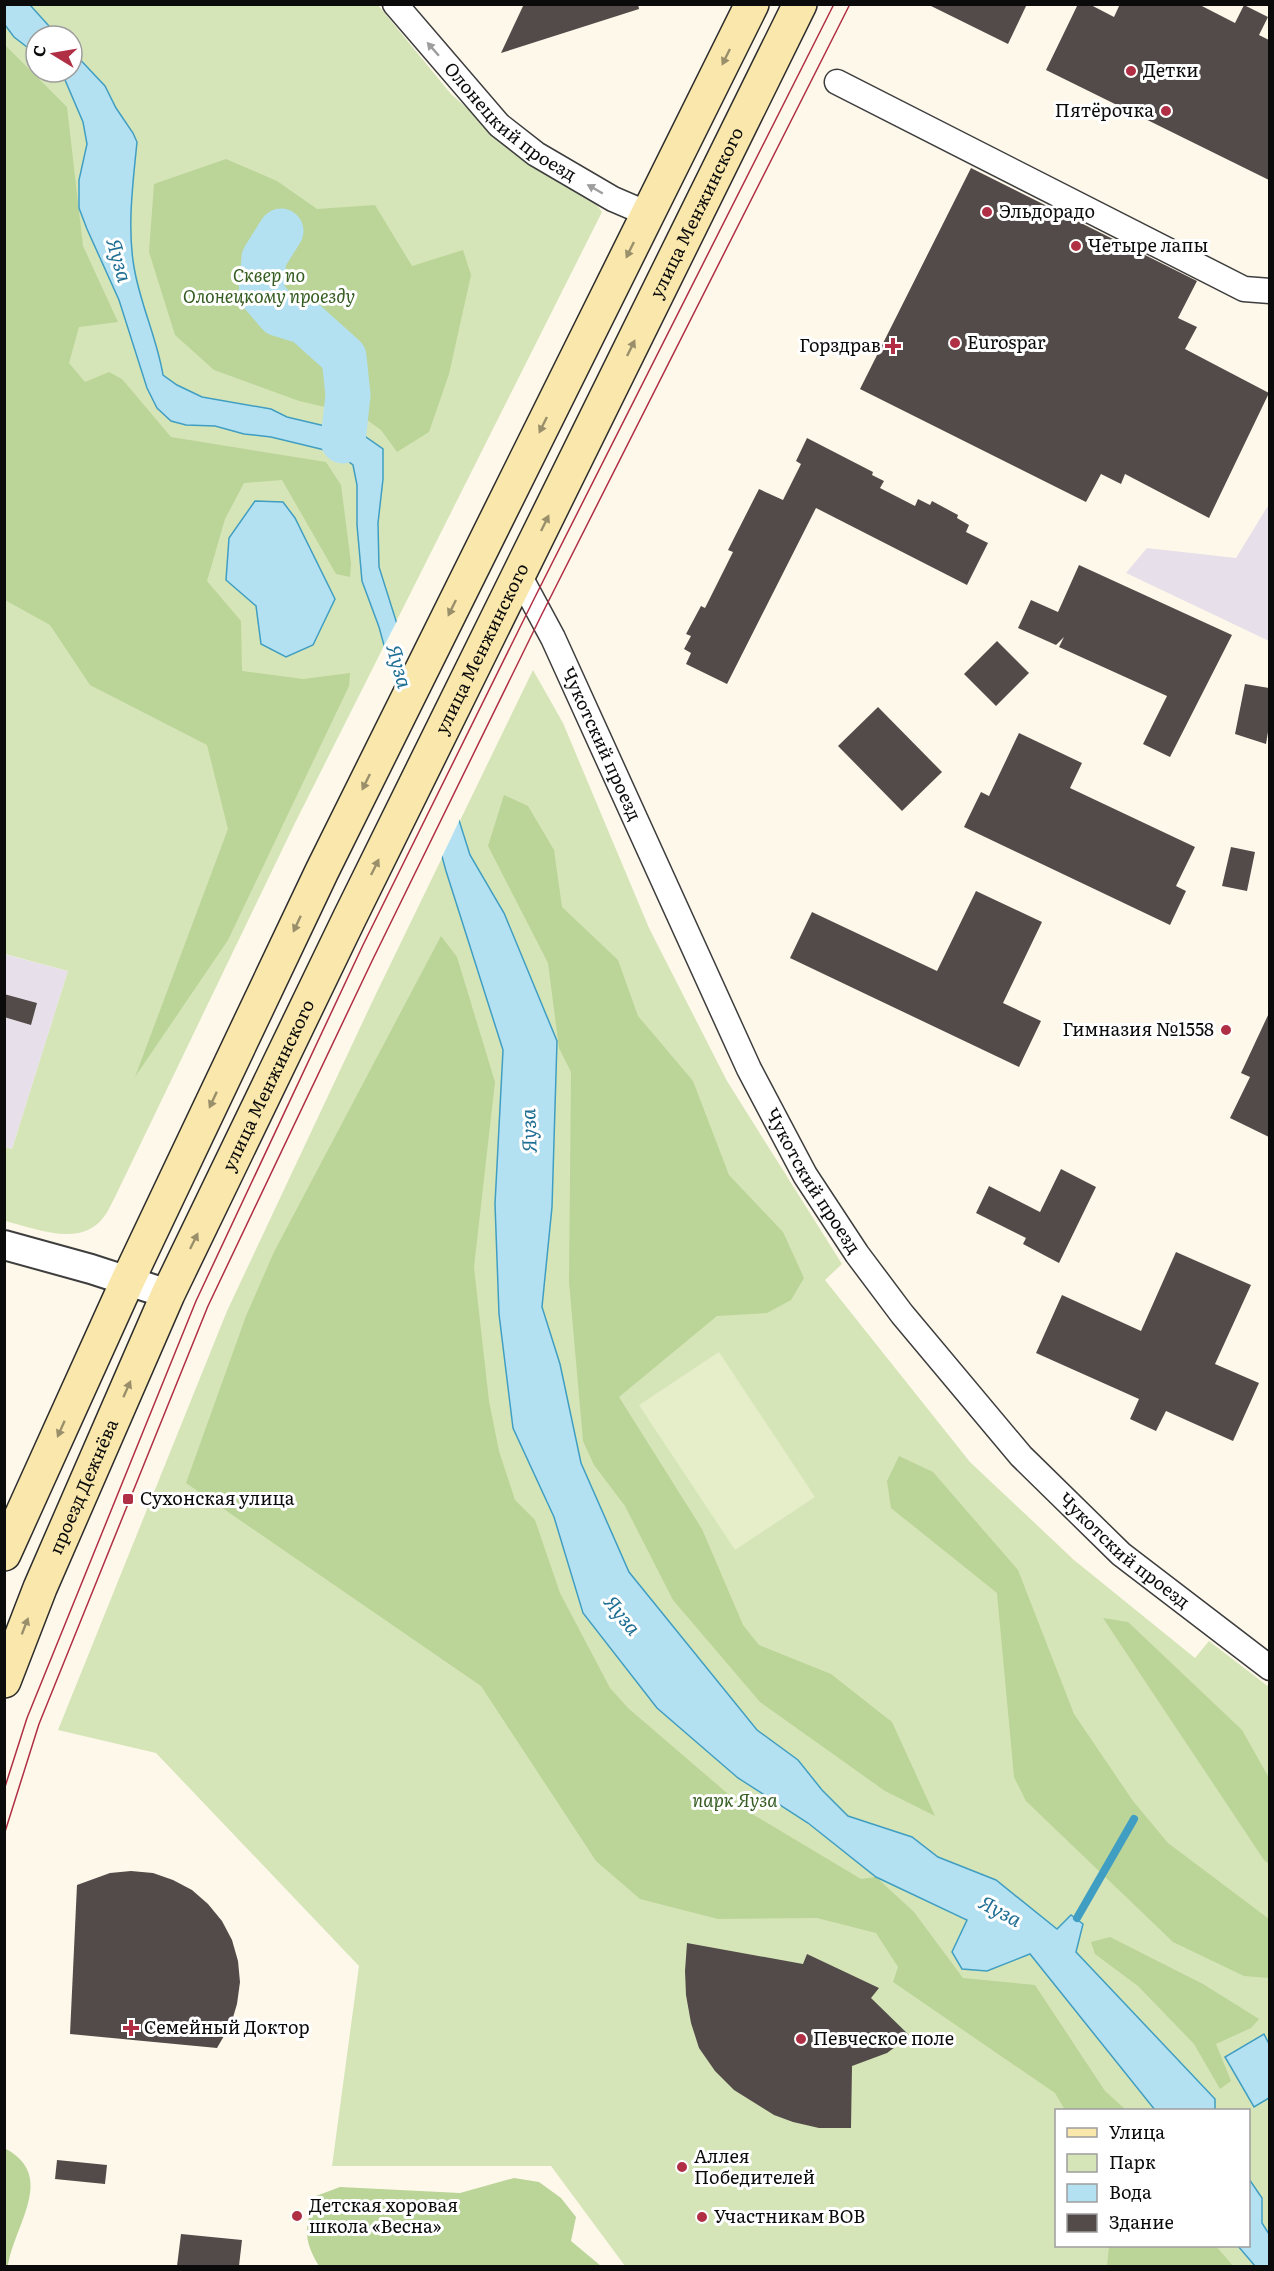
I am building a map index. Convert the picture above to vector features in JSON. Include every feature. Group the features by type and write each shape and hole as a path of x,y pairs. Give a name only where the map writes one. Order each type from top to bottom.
{"main road":[{"path":"4,1554 128,1280 322,871 752,4"},
{"name":"улица Менжинского","path":"168,1294 349,919 800,4"},
{"name":"проезд Дежнёва","path":"4,1681 40,1588 168,1294"}],"street":[{"name":"Олонецкий проезд","path":"395,4 499,124 536,154 613,199 648,214"},
{"path":"837,82 1244,289 1269,291"},
{"name":"Чукотский проезд","path":"519,575 553,638 749,1069 805,1175 834,1221 902,1314 1021,1456 1121,1554 1269,1668"},
{"path":"4,1245 128,1280 168,1294"}],"shaded area":[{"path":"1269,504 1269,641 1126,573 1147,548 1236,558"},
{"path":"4,954 68,971 12,1149 4,1147"}],"green space":[{"name":"Сквер по Олонецкому проезду","path":"5,5 378,5 451,94 512,148 594,201 602,212 295,823 108,1211 93,1227 70,1234 43,1231 5,1221 4,1147 12,1149 68,971 5,954"},
{"path":"5,45 24,64 24,84 44,84 67,107 83,246 118,322 79,327 69,363 85,382 109,372 122,379 171,437 326,462 341,485 351,563 350,577 336,574 282,480 244,483 225,519 207,581 241,621 242,671 303,679 350,673 349,686 228,940 135,1077 228,829 207,745 90,685 50,625 5,600"},
{"path":"226,159 277,181 317,209 375,205 412,266 463,250 471,275 449,374 429,432 397,452 381,430 360,415 299,401 214,370 175,335 149,252 154,184"},
{"name":"парк Яуза","path":"533,670 563,723 649,928 727,1081 842,1264 825,1280 970,1462 1074,1560 1195,1658 1209,1641 1269,1687 1269,2266 625,2266 551,2166 332,2166 359,1966 156,1753 58,1730 227,1311 374,998"},
{"path":"504,795 528,806 554,850 562,907 618,960 638,1016 693,1081 729,1175 783,1232 804,1278 791,1300 767,1313 717,1316 619,1397 702,1529 743,1625 759,1645 831,1674 892,1722 935,1816 885,1791 760,1702 673,1600 625,1506 594,1465 583,1441 569,1282 571,1072 559,1048 548,963 488,846"},
{"path":"441,936 457,957 495,1082 474,1267 489,1401 499,1451 515,1500 535,1520 560,1593 610,1688 628,1708 749,1812 861,1879 876,1877 914,1912 963,1978 1035,1985 1105,2091 1125,2109 1064,2109 1055,2093 893,1982 898,1967 876,1933 817,1918 718,1919 640,1899 596,1861 481,1686 186,1483 246,1316 274,1252"},
{"path":"719,1352 815,1497 735,1550 639,1405"},
{"path":"899,1456 933,1472 1018,1570 1074,1714 1133,1801 1168,1843 1269,1919 1269,1978 1244,1976 1173,1942 1026,1801 1014,1777 997,1593 891,1508 887,1481"},
{"path":"1103,1618 1128,1622 1242,1730 1269,1778 1269,1864 1264,1860"},
{"path":"1110,1937 1203,1984 1259,2019 1251,2028 1216,2044 1231,2081 1220,2089 1194,2044 1138,1986 1095,1954 1091,1942"},
{"path":"4,2148 20,2159 28,2172 31,2186 29,2202 8,2266 4,2266"},
{"path":"514,2178 539,2182 561,2198 576,2217 571,2241 601,2266 319,2266 310,2247 307,2232 309,2216 316,2196 340,2187 460,2193"},
{"path":"1109,2247 1217,2247 1233,2266 1107,2266"}],"water":[{"path":"4,5 30,5 47,24 24,24 24,45 14,37 5,25"},
{"name":"Яуза","path":"84,64 105,86 137,142 131,205 132,252 137,281 163,375 177,385 202,397 271,409 287,417 363,435 383,449 383,479 378,523 379,567 470,855 504,913 557,1041 552,1207 542,1307 560,1364 581,1463 629,1572 757,1730 798,1760 822,1790 848,1816 912,1837 938,1857 996,1880 1057,1929 1071,1915 1083,1924 1076,1952 1215,2099 1215,2109 1154,2109 1030,1954 987,1971 962,1969 952,1952 967,1920 876,1877 808,1823 738,1778 657,1708 583,1613 554,1517 513,1428 499,1314 495,1204 503,1050 446,871 379,627 362,581 357,525 357,485 353,465 337,453 271,437 244,434 215,426 186,425 171,421 157,408 147,388 119,300 79,208 79,180 87,144 83,122 67,84 84,84"},
{"path":"255,501 283,502 295,518 335,599 313,645 286,657 261,644 256,606 226,580 229,538"},
{"path":"1264,2034 1269,2044 1269,2098 1254,2107 1225,2057"},
{"path":"1250,2180 1262,2198 1262,2223 1269,2234 1269,2266 1255,2266 1239,2247 1250,2247"}],"pier":[{"path":"399,617 461,817 440,861 382,650"}],"building":[{"path":"524,4 638,4 639,9 501,53"},
{"path":"927,4 1027,4 1008,44"},
{"path":"1078,4 1089,4 1114,17 1120,4 1198,4 1235,23 1244,5 1268,17 1259,35 1269,40 1269,180 1046,70"},
{"path":"971,168 1197,281 1178,318 1197,327 1185,349 1269,393 1209,518 1125,474 1121,484 1101,474 1086,502 860,389"},
{"path":"807,438 873,472 872,475 884,481 880,488 915,506 918,499 930,505 932,501 958,515 957,518 969,525 966,532 988,543 967,585 816,508 727,684 686,664 691,653 684,649 691,636 686,634 701,606 705,608 733,552 728,550 759,489 783,500 801,464 796,461"},
{"path":"1079,565 1232,635 1170,757 1143,744 1167,696 1059,647 1064,637 1056,645 1018,628 1031,600 1058,612"},
{"path":"997,641 1029,673 996,706 964,674"},
{"path":"1245,684 1269,688 1269,726 1266,744 1235,734"},
{"path":"878,707 942,772 902,811 838,746"},
{"path":"1019,733 1082,763 1070,788 1195,847 1176,886 1186,891 1170,925 964,827 981,792 989,796"},
{"path":"1231,847 1255,852 1247,891 1222,886"},
{"path":"976,891 1042,922 1003,1003 1041,1021 1019,1067 790,958 812,912 937,971"},
{"path":"4,994 37,1003 31,1025 4,1017"},
{"path":"1269,1013 1269,1137 1230,1118 1250,1077 1241,1073"},
{"path":"1061,1169 1096,1187 1059,1263 1023,1244 1026,1238 976,1213 989,1186 1040,1212"},
{"path":"1176,1252 1251,1285 1215,1364 1259,1383 1233,1441 1166,1411 1156,1431 1130,1419 1139,1399 1036,1353 1062,1295 1141,1331"},
{"path":"131,1871 153,1873 192,1890 222,1921 232,1940 238,1961 240,1982 237,2004 231,2024 217,2048 70,2034 77,1885 110,1873"},
{"name":"Певческое поле","path":"687,1943 803,1964 807,1954 879,1988 871,1998 910,2036 887,2053 852,2066 851,2128 819,2128 774,2115 734,2090 715,2071 699,2048 691,2023 686,1995"},
{"path":"57,2160 107,2165 105,2184 55,2179"},
{"path":"181,2234 242,2240 239,2266 177,2266"}],"waterway":[{"path":"281,231 264,258 261,293 279,314 305,322 344,357 348,395 343,441"},
{"path":"1077,1918 1134,1819"}],"tram line":[{"path":"4,1790 27,1718 196,1301 363,945 533,601 834,4"},
{"path":"4,1835 39,1724 208,1306 372,961 541,616 850,4"}],"place":[{"name":"Детки","path":"1131,71"},
{"name":"Пятёрочка","path":"1166,111"},
{"name":"Эльдорадо","path":"987,212"},
{"name":"Четыре лапы","path":"1076,246"},
{"name":"Eurospar","path":"955,343"},
{"name":"Горздрав","path":"893,346"},
{"name":"Гимназия №1558","path":"1226,1030"},
{"name":"Сухонская улица","path":"128,1499"},
{"name":"Семейный Доктор","path":"131,2028"},
{"name":"Певческое поле","path":"801,2039"},
{"name":"Аллея Победителей","path":"682,2167"},
{"name":"Детская хоровая школа «Весна»","path":"297,2216"},
{"name":"Участникам ВОВ","path":"702,2217"}]}
